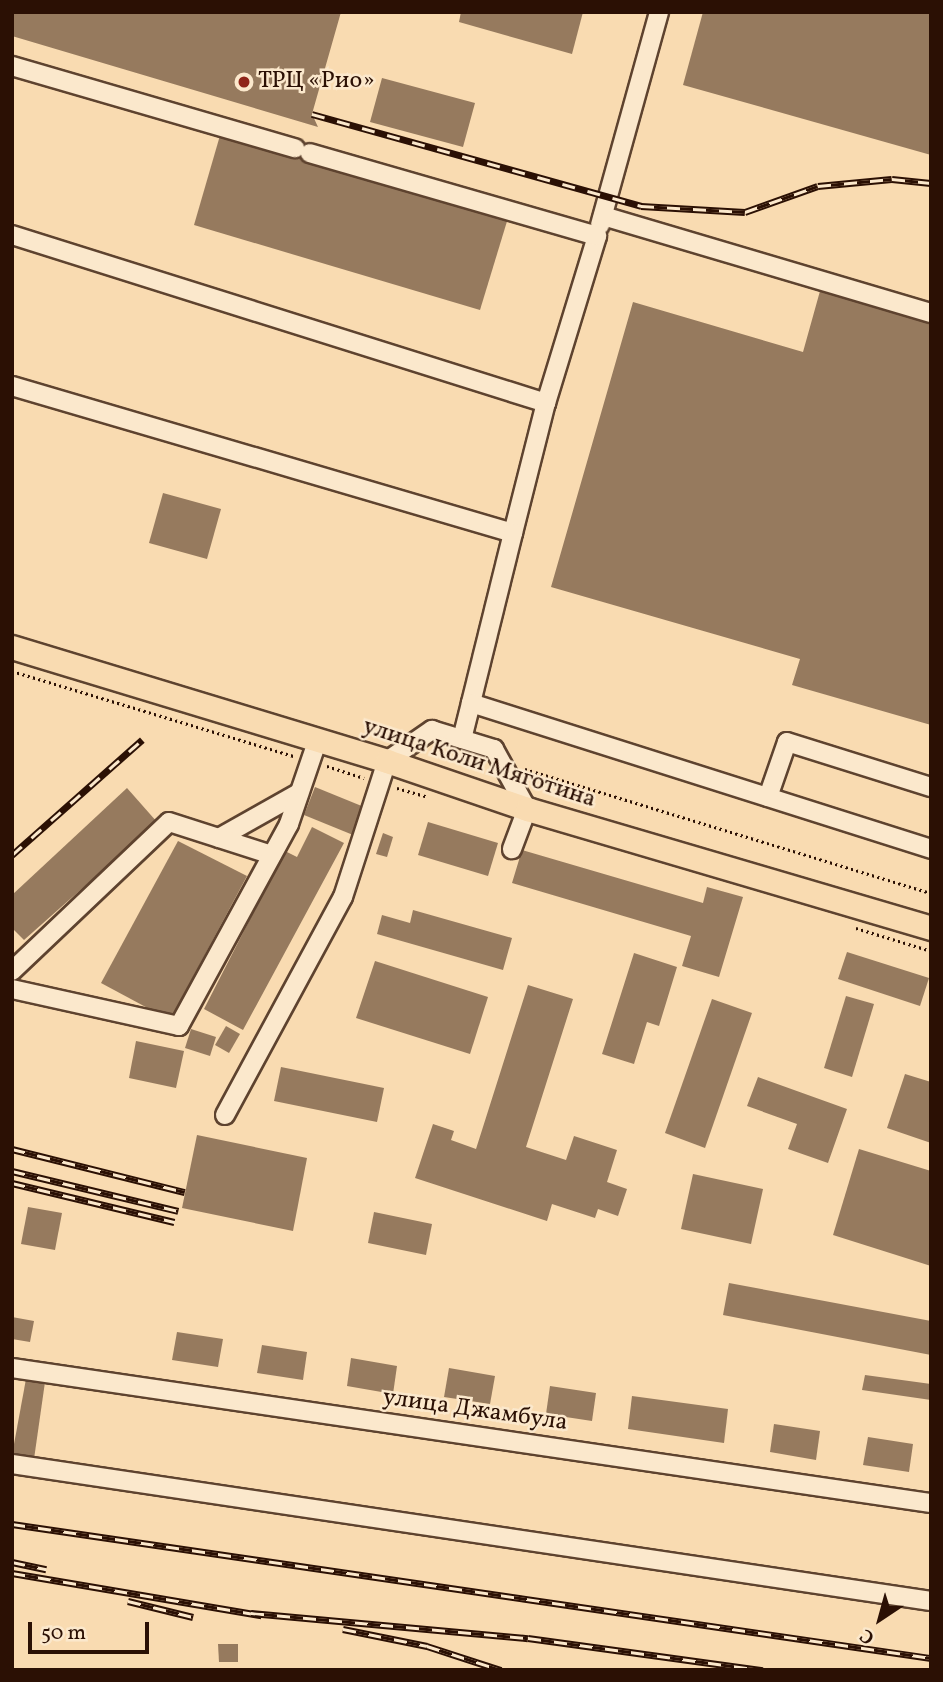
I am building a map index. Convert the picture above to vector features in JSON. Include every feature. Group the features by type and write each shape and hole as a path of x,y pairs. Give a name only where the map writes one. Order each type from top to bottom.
{"main road":[{"name":"улица Коли Мяготина","path":"12,647 387,761 527,809 931,928"}],"street":[{"path":"461,739 546,403 603,216 659,12"},
{"path":"12,66 597,236"},
{"path":"603,216 931,313"},
{"path":"12,234 546,403"},
{"path":"12,386 513,533"},
{"path":"471,703 931,849"},
{"path":"225,1115 343,897 387,761 432,730 494,748 527,809 512,849"},
{"path":"12,989 179,1026 272,855 318,740"},
{"path":"768,797 787,742 931,787"},
{"path":"219,838 299,793"},
{"path":"12,971 169,822 272,855"},
{"name":"улица Джамбула","path":"12,1368 931,1503"},
{"path":"12,1464 931,1601"}],"path":[{"path":"502,762 931,893"}],"building":[{"name":"ТРЦ «Рио»","path":"12,12 341,12 312,114 318,127 12,36"},
{"path":"461,12 583,12 572,54 459,22"},
{"path":"703,12 931,12 931,155 683,85"},
{"path":"382,78 475,103 463,147 370,122"},
{"path":"221,132 508,218 480,310 194,225"},
{"path":"820,291 931,323 931,725 792,685 800,659 551,587 633,302 803,352"},
{"path":"163,493 221,509 207,559 149,543"},
{"path":"315,787 369,809 358,837 304,815"},
{"path":"127,788 157,822 24,940 12,928 12,895"},
{"path":"428,822 498,843 488,876 418,855"},
{"path":"312,827 344,843 243,1030 204,1009 285,851 297,857"},
{"path":"383,833 393,837 387,857 376,854"},
{"path":"178,841 247,876 170,1020 101,983"},
{"path":"522,850 703,903 707,887 743,897 719,977 682,966 691,936 512,883"},
{"path":"413,910 512,938 503,970 377,934 382,915 410,923"},
{"path":"847,952 929,978 920,1006 838,979"},
{"path":"634,953 677,967 659,1026 647,1022 634,1064 602,1054"},
{"path":"375,961 488,997 470,1054 356,1018"},
{"path":"528,985 573,999 526,1147 566,1160 574,1136 617,1150 607,1182 627,1189 618,1216 598,1209 595,1218 552,1204 547,1221 415,1178 433,1124 454,1131 451,1140 476,1149"},
{"path":"846,996 874,1004 852,1077 824,1068"},
{"path":"712,999 752,1013 705,1148 665,1133"},
{"path":"226,1026 240,1034 229,1053 215,1045"},
{"path":"191,1029 216,1037 210,1056 185,1048"},
{"path":"136,1041 184,1051 176,1088 129,1078"},
{"path":"281,1067 384,1088 377,1122 274,1101"},
{"path":"905,1074 931,1082 931,1143 887,1128"},
{"path":"758,1077 847,1109 828,1163 788,1149 797,1124 747,1106"},
{"path":"197,1135 307,1158 293,1231 182,1208"},
{"path":"859,1149 931,1171 931,1266 833,1235"},
{"path":"693,1174 763,1189 751,1244 681,1229"},
{"path":"28,1207 62,1213 55,1250 21,1244"},
{"path":"374,1212 432,1224 426,1255 368,1243"},
{"path":"729,1283 931,1321 931,1355 723,1315"},
{"path":"12,1317 34,1321 30,1342 12,1339"},
{"path":"177,1332 223,1339 218,1367 172,1360"},
{"path":"262,1345 307,1352 303,1380 257,1373"},
{"path":"351,1358 397,1366 393,1394 347,1386"},
{"path":"449,1368 495,1376 490,1404 444,1397"},
{"path":"865,1375 931,1384 931,1400 862,1390"},
{"path":"26,1379 45,1382 34,1459 12,1455"},
{"path":"550,1386 596,1393 592,1421 546,1414"},
{"path":"632,1396 728,1409 724,1443 628,1429"},
{"path":"774,1424 820,1431 816,1460 770,1452"},
{"path":"868,1437 913,1444 909,1472 863,1465"},
{"path":"218,1644 238,1644 238,1662 219,1662"}],"railway":[{"path":"312,114 641,206 745,212 818,186 892,179 931,183"},
{"path":"12,855 142,740"},
{"path":"12,1149 185,1192"},
{"path":"12,1171 178,1211"},
{"path":"12,1183 174,1222"},
{"path":"12,1524 931,1658"},
{"path":"12,1562 46,1569"},
{"path":"12,1573 261,1615"},
{"path":"128,1601 193,1617"},
{"path":"251,1613 528,1638 763,1670"},
{"path":"343,1629 427,1646 501,1670"}],"place":[{"name":"ТРЦ «Рио»","path":"244,82"}]}
